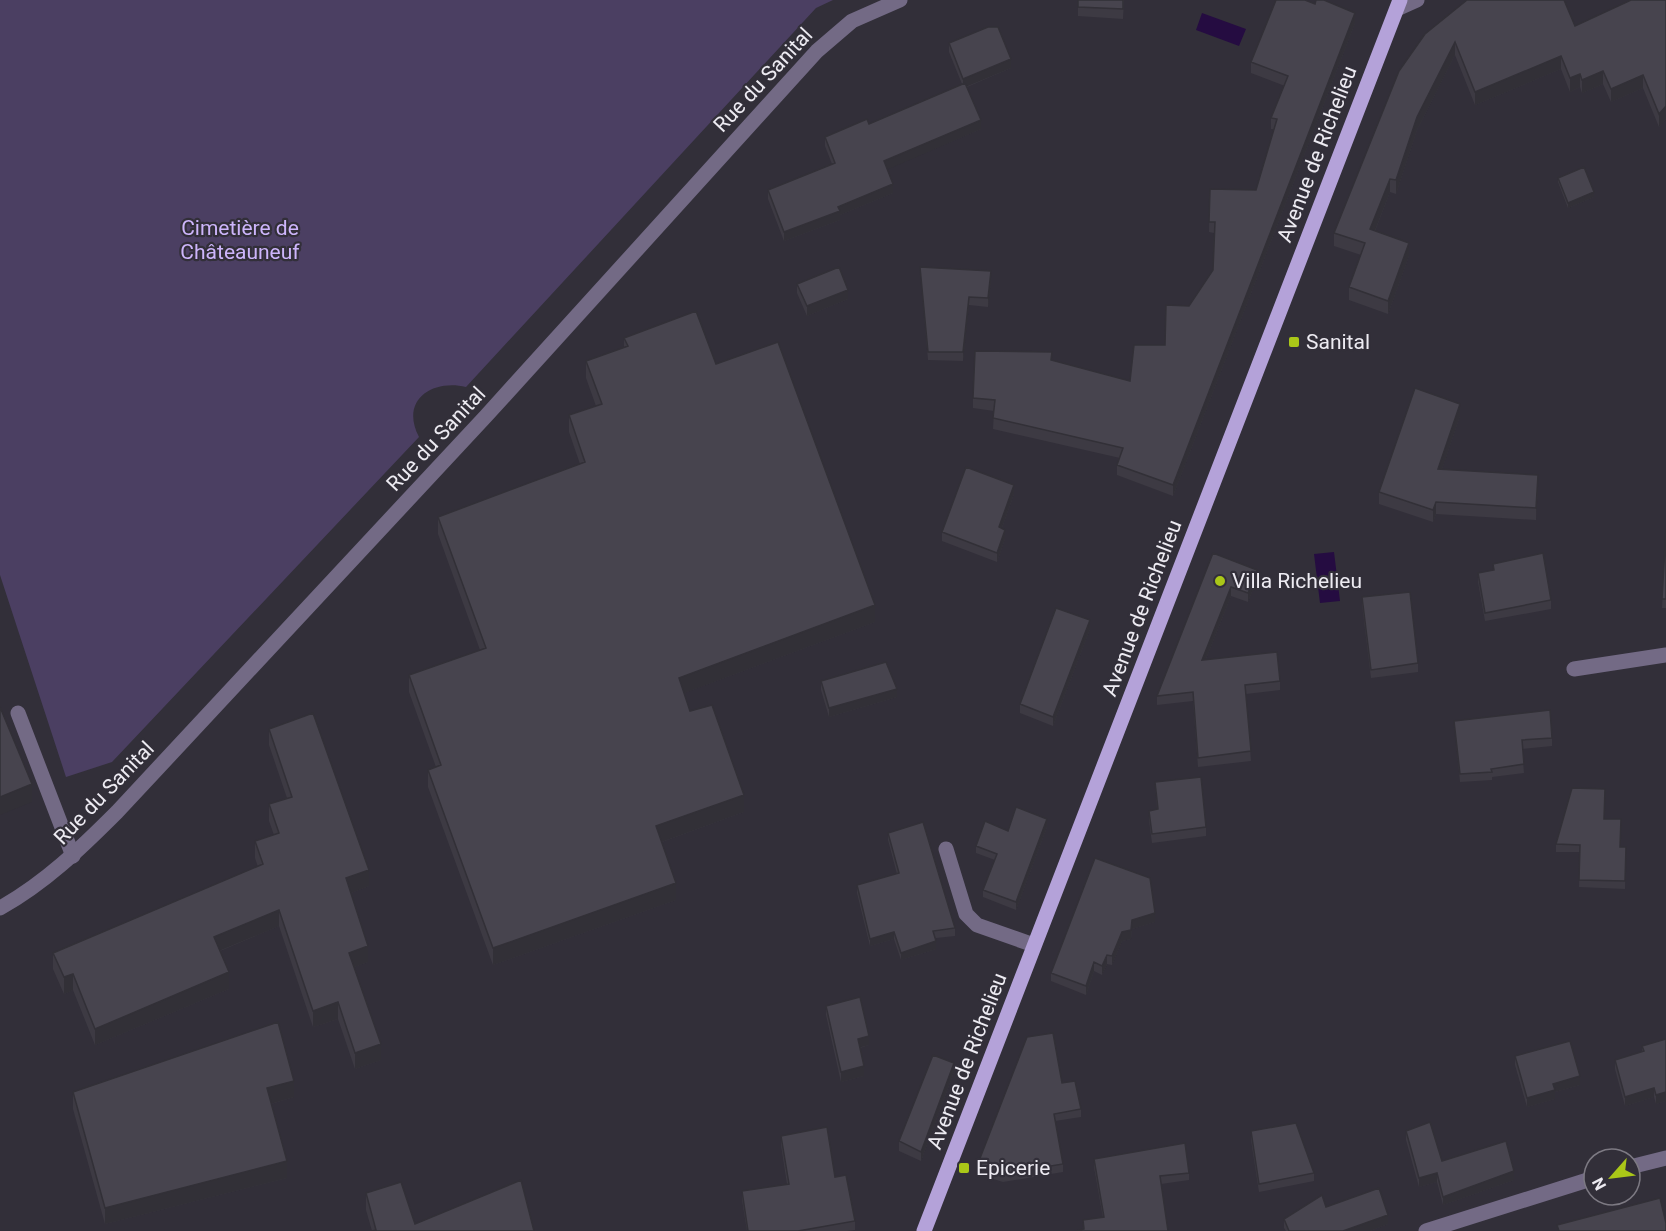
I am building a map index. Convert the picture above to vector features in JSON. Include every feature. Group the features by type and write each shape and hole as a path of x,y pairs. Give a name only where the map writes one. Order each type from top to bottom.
{"main road":[{"name":"Avenue de Richelieu","path":"924,1231 1398,4"}],"street":[{"name":"Rue du Sanital","path":"0,908 21,896 73,856 486,416 817,51 852,21 900,0"},
{"path":"1398,4 1417,0"},
{"path":"1574,669 1666,655"},
{"path":"18,714 73,856"},
{"path":"946,849 966,914 977,925 1034,945"},
{"path":"1642,1164 1666,1158"},
{"path":"1426,1231 1582,1182"}],"green space":[{"name":"Cimetière de Châteauneuf","path":"0,0 833,0 816,8 466,387 441,386 422,396 416,403 413,413 419,437 112,762 66,777 0,575"}],"shaded area":[{"path":"1202,13 1246,29 1239,46 1196,30"},
{"path":"1334,552 1340,601 1320,603 1314,554"}],"building":[{"path":"1078,0 1123,0 1123,9 1078,7"},
{"path":"1276,0 1305,0 1315,4 1316,0 1324,0 1355,13 1173,485 1117,465 1123,448 993,418 995,400 973,398 975,351 1052,352 1051,360 1130,381 1134,345 1165,345 1166,305 1189,306 1213,270 1215,222 1209,222 1210,189 1256,190 1277,119 1271,118 1288,76 1251,62"},
{"path":"1467,0 1564,0 1575,26 1631,0 1666,0 1666,106 1659,114 1643,75 1611,89 1603,71 1582,80 1580,74 1570,78 1561,56 1475,92 1455,42 1417,117 1396,180 1390,179 1370,229 1409,243 1388,301 1349,287 1365,243 1334,233 1399,71 1425,34"},
{"path":"988,27 998,27 1011,59 963,79 949,43"},
{"path":"965,83 981,120 884,161 893,184 838,207 840,211 784,232 768,190 835,163 825,137 867,119 869,124"},
{"path":"1584,167 1594,192 1568,203 1558,178"},
{"path":"839,267 848,290 807,306 797,284"},
{"path":"920,267 991,271 988,298 969,297 963,352 928,352"},
{"path":"696,311 716,364 778,342 875,605 679,678 690,711 712,705 744,795 656,826 676,883 493,948 428,770 441,765 409,675 486,648 438,517 585,462 569,415 602,404 586,361 628,346 624,338"},
{"path":"1415,388 1460,404 1438,469 1538,475 1536,508 1436,502 1433,510 1379,492"},
{"path":"966,467 1014,485 999,527 1005,530 997,553 942,532"},
{"path":"1666,529 1666,599 1662,599"},
{"path":"1213,553 1257,570 1248,593 1231,587 1202,660 1277,652 1280,681 1245,685 1251,751 1198,758 1193,692 1157,696"},
{"path":"1543,553 1551,600 1485,613 1478,573 1494,570 1493,564"},
{"path":"1410,592 1418,663 1371,670 1362,597"},
{"path":"1056,608 1090,620 1053,717 1020,704"},
{"path":"886,662 897,689 829,708 821,681"},
{"path":"0,707 32,784 0,797"},
{"path":"1550,710 1552,738 1522,740 1524,764 1491,769 1492,772 1460,774 1454,721"},
{"path":"313,713 369,870 346,878 368,946 349,953 381,1044 355,1053 338,1002 313,1011 279,910 214,937 229,972 95,1029 73,974 64,977 53,953 263,864 255,841 279,833 269,804 292,797 269,729"},
{"path":"1201,777 1206,827 1152,834 1149,811 1158,809 1155,782"},
{"path":"1572,788 1605,789 1604,819 1621,819 1620,847 1626,847 1625,881 1579,880 1580,845 1556,844"},
{"path":"1016,807 1047,819 1016,902 983,890 997,854 976,846 985,821 1008,831"},
{"path":"923,822 955,928 933,931 936,941 901,953 894,932 870,939 857,885 899,873 888,833"},
{"path":"1095,858 1150,878 1155,913 1132,920 1131,930 1122,932 1112,956 1107,955 1102,966 1094,962 1086,986 1051,973"},
{"path":"860,997 869,1036 858,1039 864,1066 841,1072 826,1006"},
{"path":"278,1022 294,1081 267,1088 287,1161 105,1208 73,1092"},
{"path":"1053,1033 1062,1083 1075,1081 1081,1109 1054,1114 1063,1164 1039,1168 1038,1159 1034,1169 1003,1174 977,1166 1027,1037"},
{"path":"1666,1039 1666,1092 1656,1095 1654,1088 1625,1097 1615,1060 1644,1051 1642,1046"},
{"path":"1570,1041 1580,1076 1553,1084 1555,1090 1527,1098 1515,1056"},
{"path":"933,1055 954,1063 921,1152 899,1141"},
{"path":"1430,1122 1442,1161 1506,1141 1514,1171 1443,1197 1437,1173 1419,1178 1406,1131"},
{"path":"1296,1123 1314,1173 1259,1184 1251,1131"},
{"path":"827,1127 835,1177 846,1175 855,1221 798,1231 748,1231 742,1191 789,1184 781,1136"},
{"path":"1185,1143 1189,1173 1160,1176 1168,1231 1076,1231 1084,1229 1083,1220 1104,1217 1094,1159"},
{"path":"521,1180 534,1231 372,1231 376,1230 366,1193 401,1182 415,1224"},
{"path":"1379,1188 1388,1215 1343,1231 1289,1231 1284,1219 1322,1195 1326,1207"},
{"path":"1660,1198 1666,1231 1559,1231 1557,1225 1626,1207 1642,1207 1642,1203"}],"place":[{"name":"Sanital","path":"1294,342"},
{"name":"Villa Richelieu","path":"1220,581"},
{"name":"Epicerie","path":"964,1168"}]}
